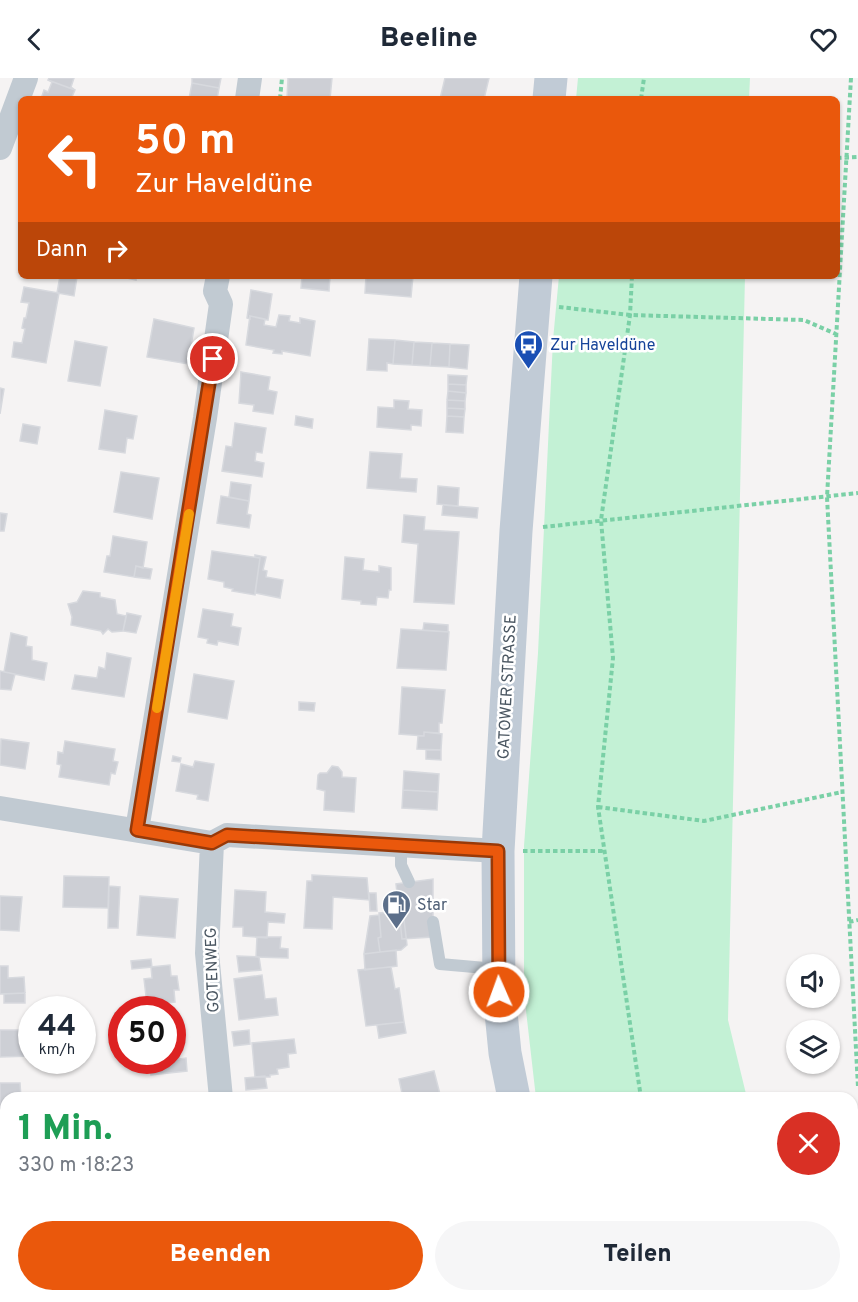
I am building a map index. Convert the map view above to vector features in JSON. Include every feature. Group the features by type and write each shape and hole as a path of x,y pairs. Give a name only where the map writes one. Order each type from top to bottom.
{"main road":[{"path":"549,96 551,78"},
{"name":"GATOWER STRASSE","path":"513,1092 505,1053 498,969 498,851 516,531 535,290"}],"street":[{"path":"19,96 26,78"},
{"path":"247,96 250,78"},
{"path":"0,148 18,100"},
{"path":"137,830 205,418 221,304 215,291 217,279"},
{"path":"0,808 212,843 227,835 498,851"},
{"name":"GOTENWEG","path":"212,843 207,953 221,1092"}],"lane":[{"path":"401,846 401,865 409,882"},
{"path":"433,922 440,964 498,969"}],"path":[{"path":"280,96 282,78"},
{"path":"641,96 644,78"},
{"path":"840,270 851,78"},
{"path":"840,158 858,157"},
{"path":"632,279 630,315 602,520 613,658 598,807 640,1092"},
{"path":"839,279 827,497 858,1087"},
{"path":"535,290 630,315 804,320 836,334"},
{"path":"516,531 858,492"},
{"path":"598,807 704,821 842,792"},
{"path":"498,851 605,851"},
{"path":"849,922 858,920"}],"green space":[{"path":"578,78 750,78 749,96 576,96"},
{"path":"559,279 745,279 728,1020 746,1092 535,1092 524,993 524,846 538,653 553,340"}],"building":[{"path":"49,78 74,78 71,87 75,90 48,80"},
{"path":"192,78 221,78 219,88 192,83"},
{"path":"288,78 332,78 330,96 287,96"},
{"path":"445,78 489,78 485,96 441,96"},
{"path":"48,80 75,90 72,96 42,96 44,90 48,92 52,82"},
{"path":"192,83 219,88 218,96 190,96"},
{"path":"59,279 77,279 74,296 57,293"},
{"path":"302,279 330,279 329,291 301,288"},
{"path":"366,279 413,279 411,297 365,293"},
{"path":"24,287 59,293 46,363 12,357 14,342 22,343 25,329 22,328 29,303 21,302"},
{"path":"251,290 272,294 268,320 250,316 250,319 247,318"},
{"path":"279,315 290,316 289,321 300,323 300,318 315,321 310,356 282,351 282,354 273,353 274,350 246,345 250,316 265,319 264,325 276,327"},
{"path":"154,319 194,328 188,364 147,357"},
{"path":"369,339 395,340 393,364 387,363 387,371 367,370"},
{"path":"395,340 414,342 412,365 393,364"},
{"path":"75,341 107,347 100,386 68,381"},
{"path":"414,342 432,343 430,366 412,365"},
{"path":"432,343 450,344 449,367 430,366"},
{"path":"450,344 469,345 467,369 449,367"},
{"path":"241,372 270,377 268,390 277,392 273,414 253,411 254,405 239,403"},
{"path":"448,375 467,376 466,385 448,384"},
{"path":"448,384 466,385 466,393 448,391"},
{"path":"0,388 4,389 0,414"},
{"path":"448,391 466,393 465,401 447,400"},
{"path":"394,400 409,401 408,409 422,410 421,426 411,425 411,430 377,427 378,407 394,408"},
{"path":"447,400 465,401 465,409 447,408"},
{"path":"447,408 465,409 464,417 447,416"},
{"path":"105,410 137,416 133,439 127,438 125,453 99,449"},
{"path":"296,416 313,419 312,428 295,425"},
{"path":"447,416 464,417 463,433 446,432"},
{"path":"235,423 266,428 262,453 256,452 255,461 264,463 262,477 222,471 226,446 232,447"},
{"path":"23,424 40,427 37,444 20,441"},
{"path":"370,452 402,454 400,478 417,479 416,492 367,488"},
{"path":"121,472 159,478 152,519 114,512"},
{"path":"231,482 251,485 249,501 229,497"},
{"path":"438,486 459,488 458,506 437,504"},
{"path":"221,496 249,501 247,514 251,515 249,528 217,523"},
{"path":"443,505 478,508 477,518 442,515"},
{"path":"0,513 7,514 4,531 0,531"},
{"path":"404,515 425,517 424,530 459,532 454,604 414,602 418,544 402,542"},
{"path":"113,536 147,542 143,568 136,566 134,577 104,572 107,556 110,556"},
{"path":"212,551 260,558 255,595 232,591 233,589 224,587 224,582 208,579"},
{"path":"255,555 266,557 263,570 267,571 266,577 283,580 280,598 255,593 260,558"},
{"path":"345,557 364,559 363,570 379,572 379,566 391,568 391,590 389,590 388,598 377,597 376,605 342,599"},
{"path":"136,566 152,569 150,579 134,577"},
{"path":"83,591 100,593 100,597 115,600 117,614 126,616 123,631 112,632 108,629 103,634 101,631 71,625 72,617 68,604 77,602"},
{"path":"203,609 233,614 231,626 241,628 238,645 218,641 217,645 207,643 208,639 198,637"},
{"path":"127,613 141,616 136,633 123,631"},
{"path":"424,623 448,625 448,632 423,630"},
{"path":"401,629 449,632 446,670 397,668"},
{"path":"11,633 27,637 26,646 32,647 32,660 47,663 44,680 4,672"},
{"path":"107,653 131,658 124,697 72,689 75,675 97,678 99,667 105,669"},
{"path":"0,671 15,674 11,690 0,689"},
{"path":"194,674 234,681 227,719 188,712"},
{"path":"402,687 445,690 439,733 424,732 424,736 399,734"},
{"path":"299,702 315,703 314,711 299,710"},
{"path":"424,732 442,734 441,750 417,749 418,736 424,736"},
{"path":"1,739 29,743 25,769 0,765"},
{"path":"65,741 115,749 113,761 118,762 115,774 111,773 109,785 59,777 61,765 57,764 58,752 63,753"},
{"path":"426,750 441,750 441,760 426,759"},
{"path":"173,756 181,758 180,762 172,761"},
{"path":"195,761 214,764 208,801 197,799 198,795 176,791 181,764 193,767"},
{"path":"332,766 338,767 342,772 342,777 356,778 354,812 324,810 325,791 317,789 318,775 327,773"},
{"path":"404,771 439,774 438,792 403,790"},
{"path":"403,790 438,792 437,810 402,808"},
{"path":"312,875 367,878 369,900 333,897 332,929 304,928 307,881 312,881"},
{"path":"64,876 109,877 108,908 63,907"},
{"path":"433,879 433,937 402,939 396,884"},
{"path":"109,886 120,887 118,928 108,928"},
{"path":"235,890 266,892 265,912 285,914 284,923 268,922 267,938 243,936 243,927 233,927"},
{"path":"369,893 376,893 377,911 370,911"},
{"path":"0,896 22,897 19,931 0,930"},
{"path":"140,896 178,899 175,938 137,935"},
{"path":"394,909 403,911 407,945 401,950 380,952 379,913 392,912"},
{"path":"379,915 380,952 364,954 370,916"},
{"path":"257,937 281,937 280,948 288,949 288,958 256,957"},
{"path":"396,950 397,966 365,970 364,954"},
{"path":"237,956 259,957 261,970 239,972"},
{"path":"151,959 152,967 132,969 131,961"},
{"path":"170,965 171,976 177,976 179,990 174,990 174,996 146,996 144,979 152,978 151,967"},
{"path":"0,966 8,966 8,978 24,977 25,993 0,994"},
{"path":"391,967 395,989 399,988 404,1022 366,1026 358,970"},
{"path":"262,975 265,999 276,998 278,1015 239,1020 234,979"},
{"path":"25,993 25,996 18,996 18,1003 4,1003 4,994"},
{"path":"404,1022 406,1033 379,1038 377,1025"},
{"path":"0,1030 18,1030 18,1056 0,1057"},
{"path":"249,1030 250,1044 234,1046 232,1032"},
{"path":"294,1039 296,1053 288,1054 289,1067 277,1069 278,1074 270,1075 270,1077 255,1077 252,1043"},
{"path":"434,1071 439,1092 402,1092 399,1079"},
{"path":"265,1076 267,1088 246,1090 245,1078"},
{"path":"0,1083 20,1083 21,1092 0,1092"}],"slow traffic":[{"path":"157,708 189,514"}],"place":[{"name":"Zur Haveldüne","path":"529,370"},
{"name":"Star","path":"396,930"}],"route":[{"path":"213,359 137,830 212,843 227,835 498,851 499,992"}]}
